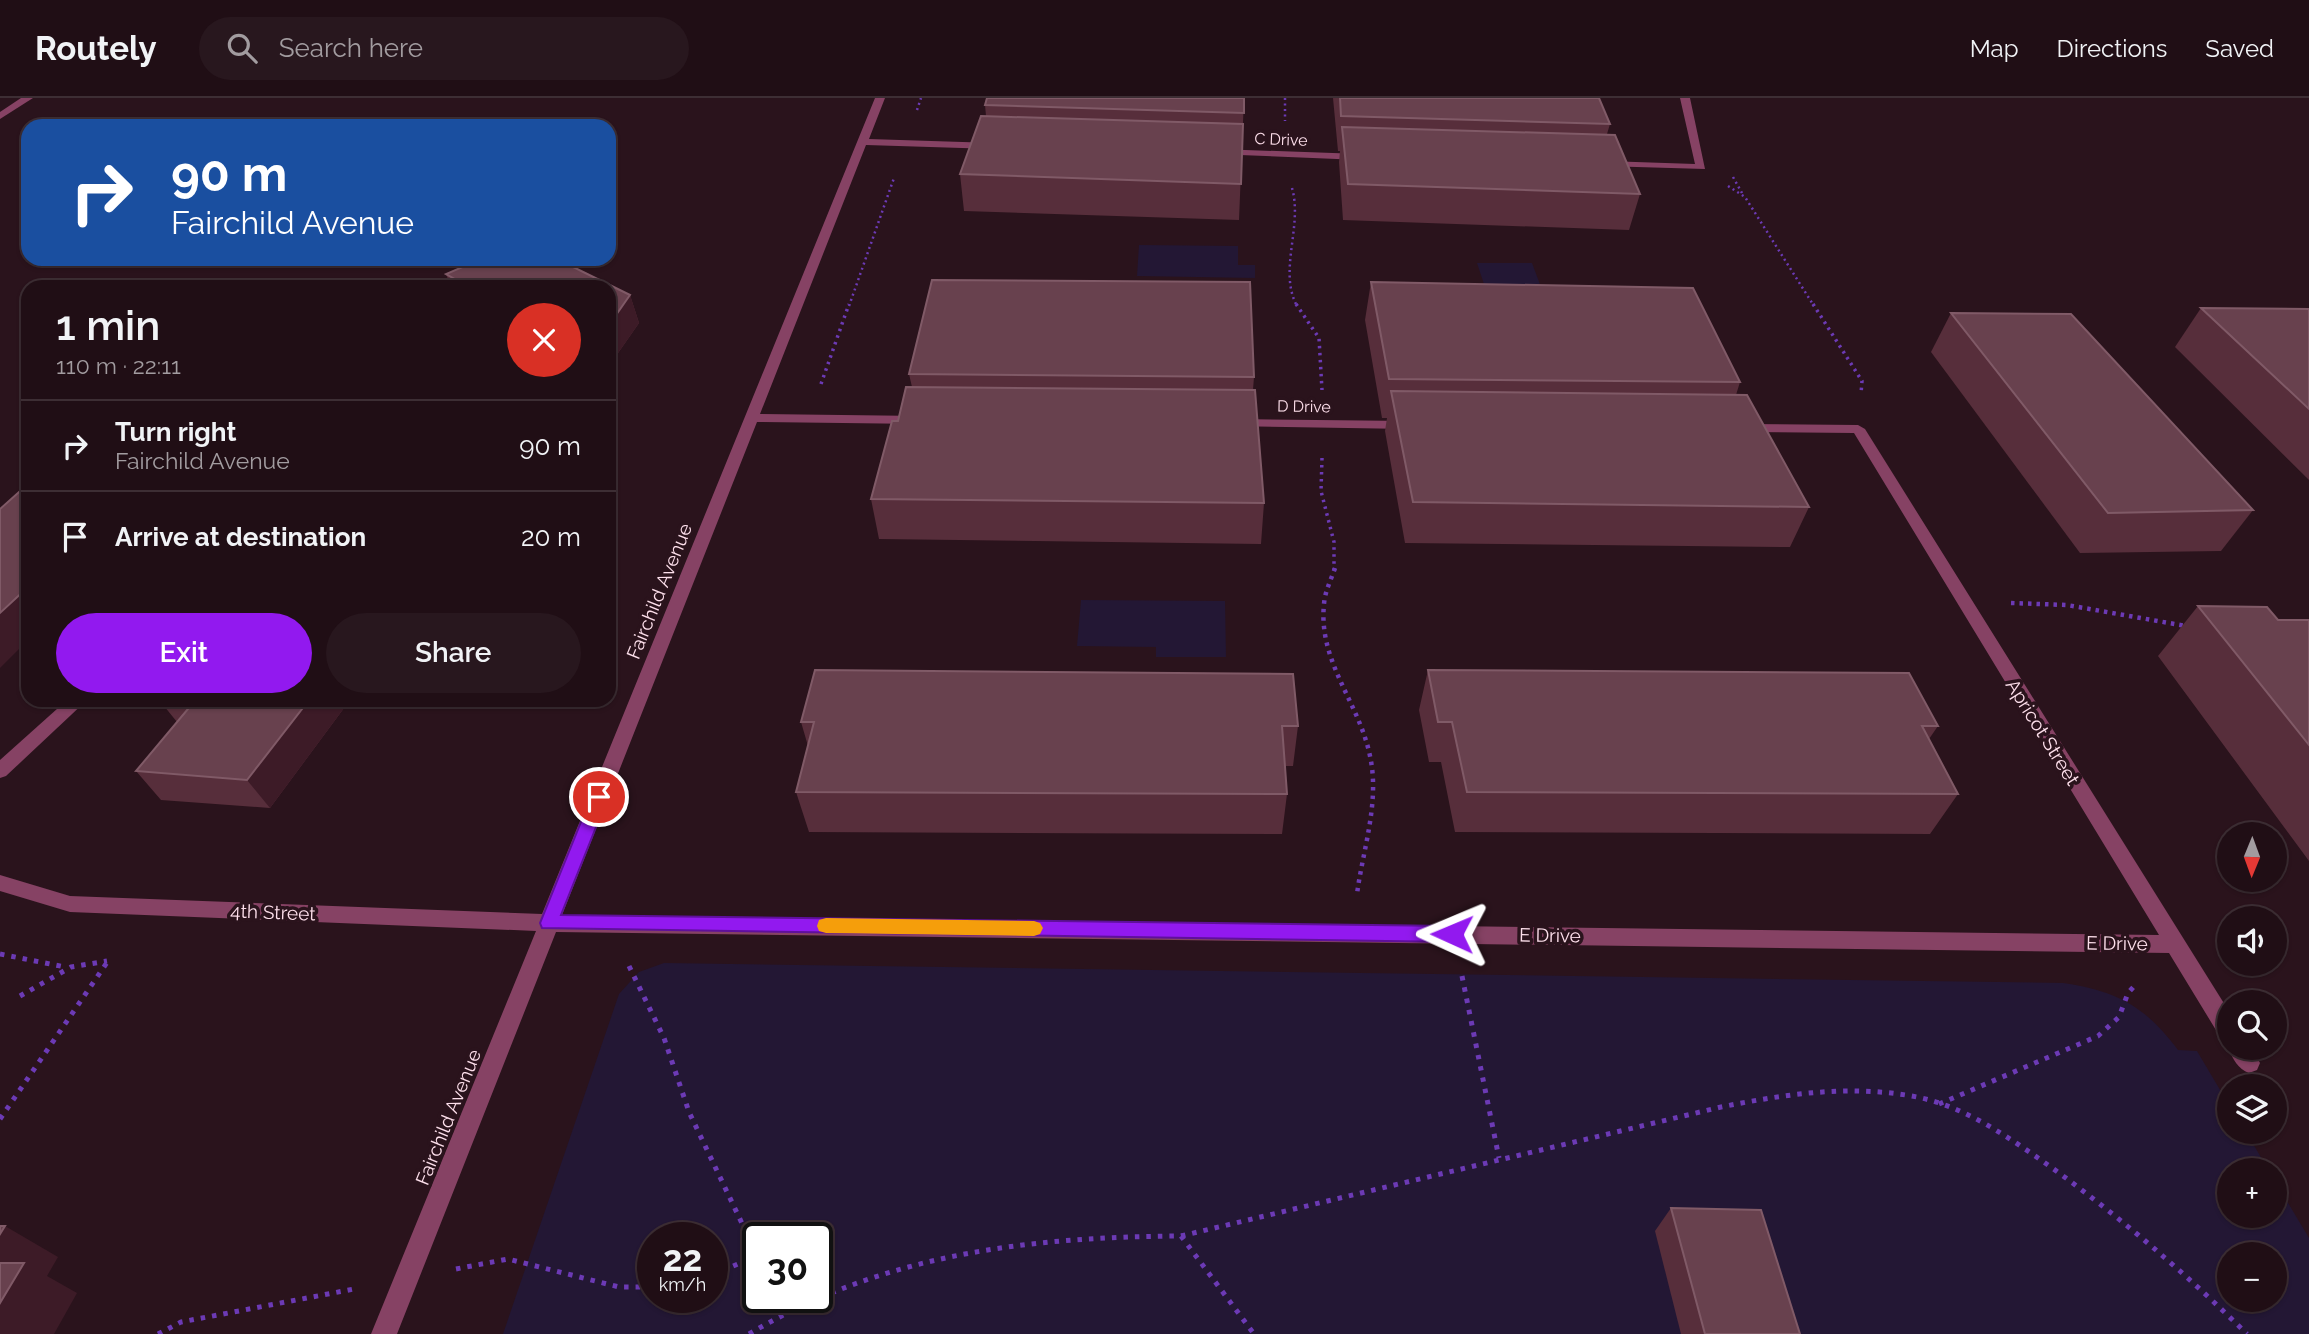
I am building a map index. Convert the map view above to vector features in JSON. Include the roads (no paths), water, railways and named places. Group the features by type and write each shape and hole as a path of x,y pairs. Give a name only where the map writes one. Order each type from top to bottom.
{"street":[{"path":"0,116 28,98"},
{"name":"Fairchild Avenue","path":"384,1334 880,98"},
{"path":"1591,164 1701,167 1685,98"},
{"path":"861,142 1001,146"},
{"name":"C Drive","path":"1205,152 1370,157"},
{"path":"751,418 932,420"},
{"name":"D Drive","path":"1224,423 1418,425"},
{"name":"Apricot Street","path":"1720,428 1858,429 2217,1013"},
{"path":"0,771 70,707"},
{"name":"4th Street","path":"0,883 70,904 549,923"},
{"name":"E Drive","path":"549,923 2173,944"}]}
